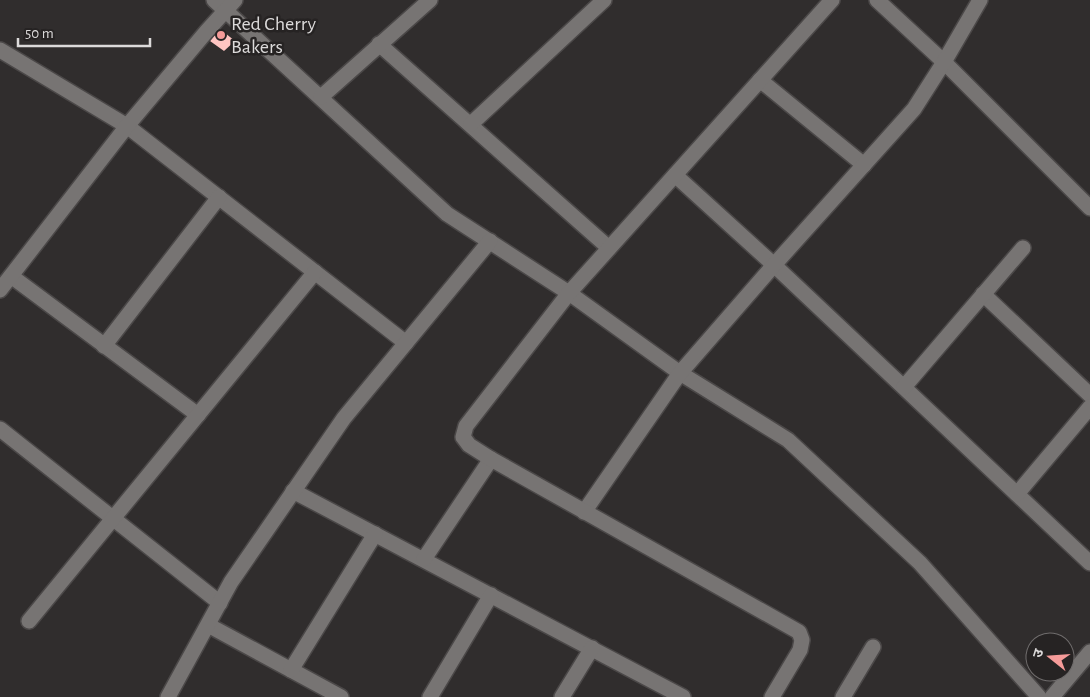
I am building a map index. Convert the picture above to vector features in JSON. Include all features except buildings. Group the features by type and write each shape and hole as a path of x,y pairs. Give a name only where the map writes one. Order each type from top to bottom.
{"street":[{"path":"214,0 230,5 321,97 447,214 569,293 680,373 788,440 920,563 1039,697"},
{"path":"321,97 430,0"},
{"path":"471,124 604,0"},
{"path":"772,697 800,650 802,640 799,632 492,459 469,445 463,437 466,426 569,293 832,0"},
{"path":"877,0 944,62 1090,208"},
{"path":"584,512 680,373 914,109 980,0"},
{"path":"0,290 127,126 230,5"},
{"path":"379,44 609,248"},
{"path":"0,50 127,126 406,343"},
{"path":"760,80 864,165"},
{"path":"675,175 774,265 1090,563"},
{"path":"104,346 219,197"},
{"path":"168,697 231,582 344,418 490,241"},
{"path":"904,388 1023,248"},
{"path":"29,621 315,272"},
{"path":"11,276 198,416"},
{"path":"983,294 1090,395"},
{"path":"1017,494 1090,407"},
{"path":"0,429 220,603"},
{"path":"424,560 492,459"},
{"path":"293,491 683,697"},
{"path":"291,670 375,534"},
{"path":"430,697 491,595"},
{"path":"208,625 341,697"},
{"path":"842,697 873,647"},
{"path":"562,697 592,648"},
{"path":"1052,697 1090,652"}],"place":[{"name":"Red Cherry Bakers","path":"221,35"}]}
